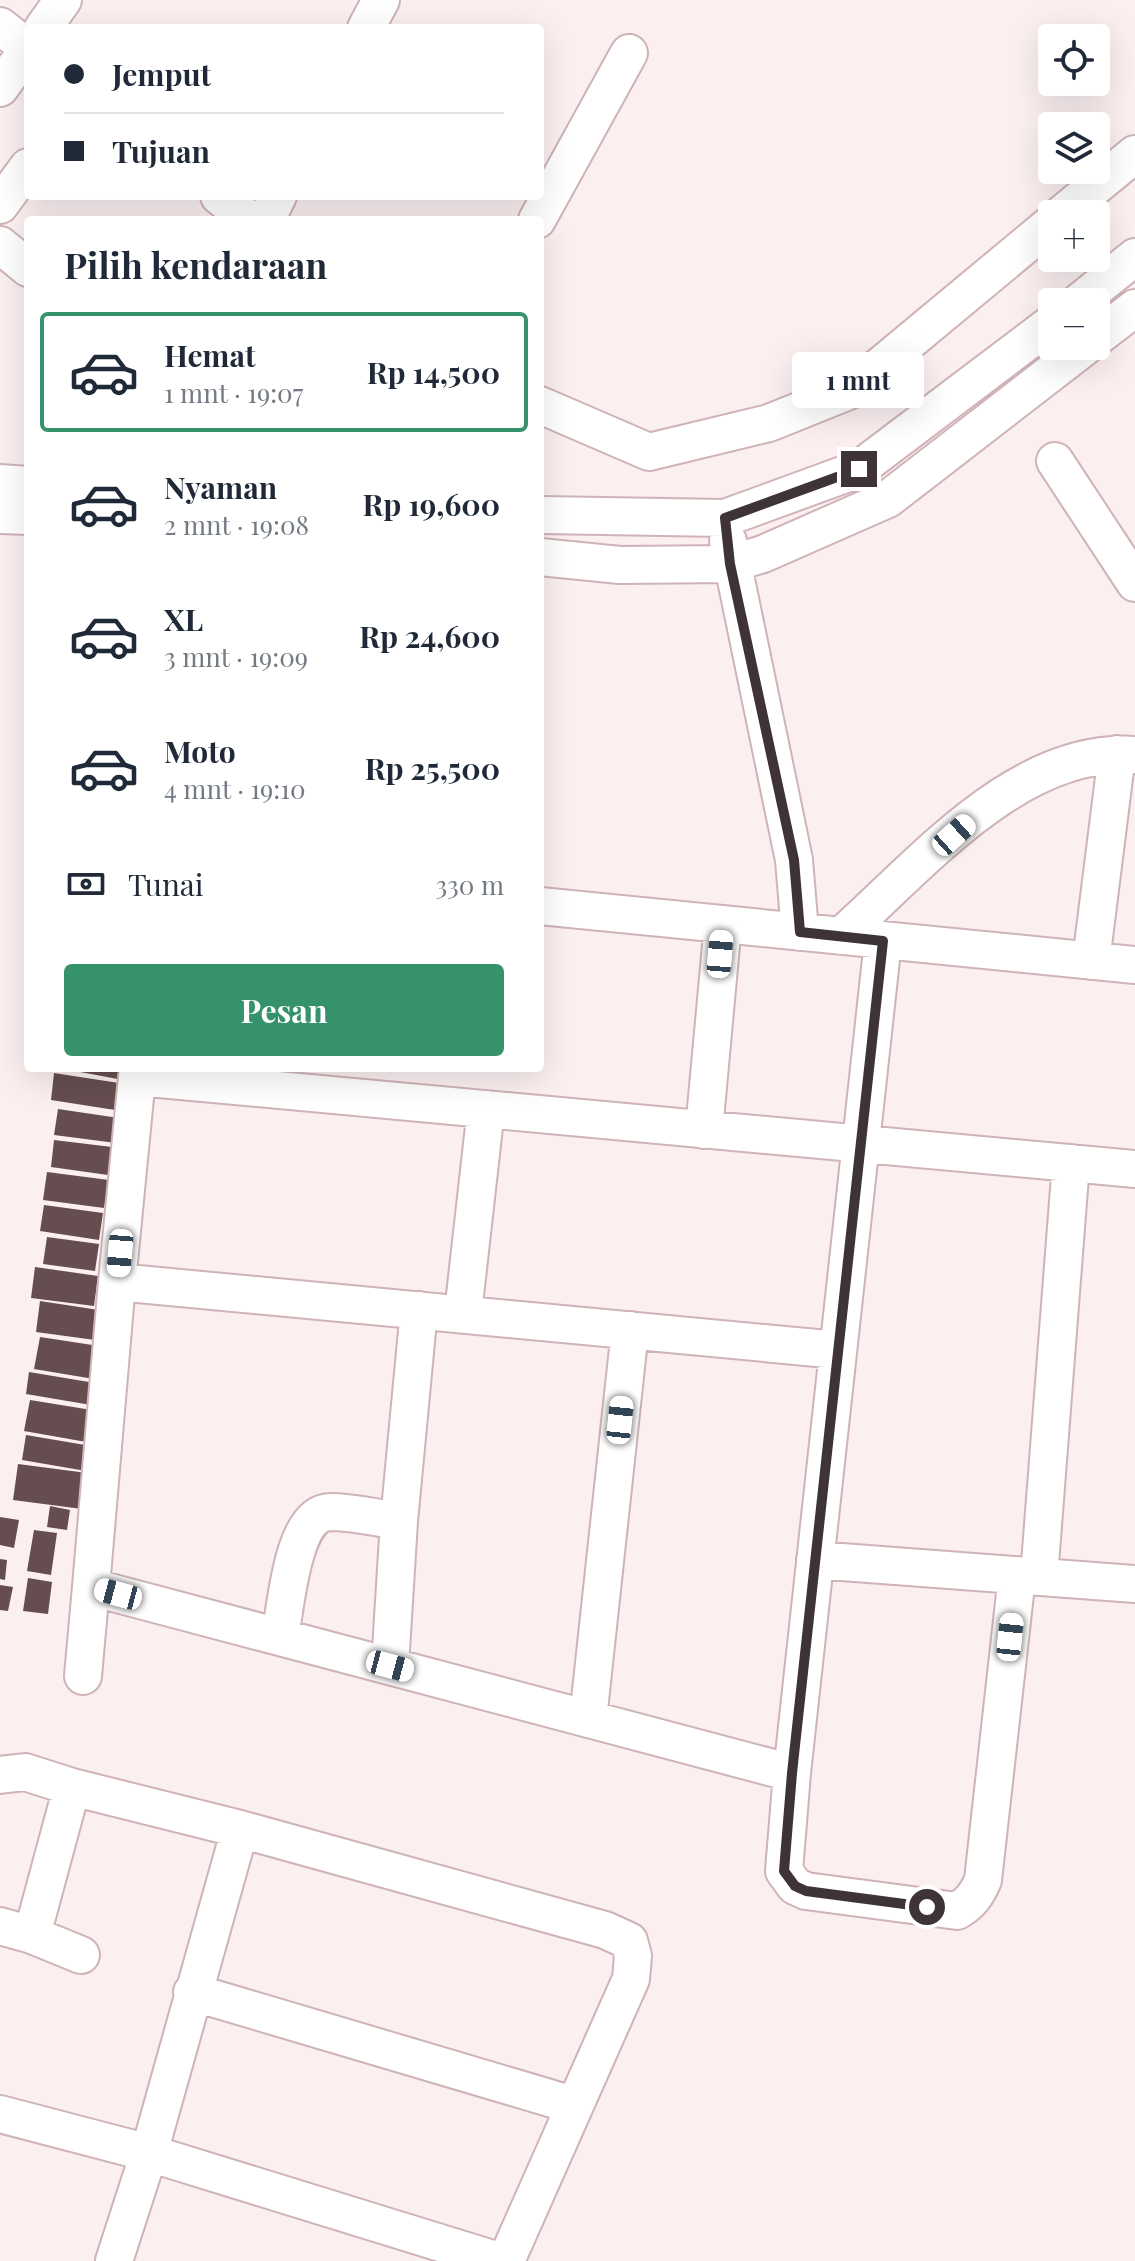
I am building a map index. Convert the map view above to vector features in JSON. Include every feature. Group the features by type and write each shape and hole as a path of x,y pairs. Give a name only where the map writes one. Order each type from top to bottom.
{"street":[{"path":"46,24 63,0"},
{"path":"368,24 381,0"},
{"path":"0,26 24,45"},
{"path":"539,216 629,53"},
{"path":"0,88 24,54"},
{"path":"1079,200 1135,154"},
{"path":"0,205 24,172"},
{"path":"224,200 245,216"},
{"path":"544,407 649,452 769,423 851,390 1038,235"},
{"path":"0,245 24,265"},
{"path":"1096,288 1135,257"},
{"path":"1110,327 1135,308"},
{"path":"544,515 725,518 859,469 1038,334"},
{"path":"544,557 620,565 730,564 763,554 888,499 1068,360"},
{"path":"1055,461 1135,583"},
{"path":"0,483 24,485"},
{"path":"0,515 24,516"},
{"path":"725,518 730,564 794,860 800,932"},
{"path":"841,936 999,794 1071,761 1126,754 1091,961"},
{"path":"544,906 1135,965"},
{"path":"704,1130 723,924"},
{"path":"883,941 792,1773 784,1871 795,1886 806,1891 957,1911 969,1904 983,1880 1028,1577 1071,1163"},
{"path":"83,1676 137,1072 486,1109 1135,1169"},
{"path":"463,1313 486,1109"},
{"path":"117,1282 838,1350"},
{"path":"390,1666 399,1521 419,1310"},
{"path":"588,1719 630,1330"},
{"path":"280,1637 301,1533 311,1518 328,1512 399,1521"},
{"path":"815,1560 1135,1584"},
{"path":"91,1587 792,1773"},
{"path":"0,1775 25,1772 605,1930 629,1941 633,1956 631,1979 506,2261"},
{"path":"72,1787 16,1931 81,1955"},
{"path":"114,2261 149,2153 240,1829"},
{"path":"192,1992 573,2105"},
{"path":"0,2114 149,2153 499,2261"}],"building":[{"path":"80,1072 124,1072 123,1080"},
{"path":"54,1073 119,1083 115,1110 51,1100"},
{"path":"58,1109 119,1118 116,1143 54,1135"},
{"path":"54,1140 112,1147 108,1175 51,1167"},
{"path":"47,1172 109,1180 104,1208 43,1200"},
{"path":"44,1205 103,1213 99,1240 40,1231"},
{"path":"47,1237 99,1244 95,1271 43,1264"},
{"path":"35,1267 98,1276 94,1306 31,1298"},
{"path":"40,1301 99,1310 95,1340 36,1332"},
{"path":"40,1337 99,1346 94,1379 34,1369"},
{"path":"29,1372 95,1383 91,1405 26,1394"},
{"path":"30,1400 98,1411 92,1443 24,1431"},
{"path":"26,1435 97,1447 92,1472 22,1460"},
{"path":"18,1464 87,1473 82,1509 13,1500"},
{"path":"50,1506 70,1510 67,1530 47,1527"},
{"path":"0,1517 19,1520 14,1548 0,1545"},
{"path":"34,1530 57,1533 51,1575 27,1571"},
{"path":"0,1559 7,1560 5,1580 0,1579"},
{"path":"28,1578 52,1582 48,1614 23,1611"},
{"path":"0,1585 13,1587 8,1611 0,1610"}],"route":[{"path":"859,469 725,518 730,564 794,860 800,932 883,941 792,1773 784,1871 795,1886 806,1891 927,1907"}]}
